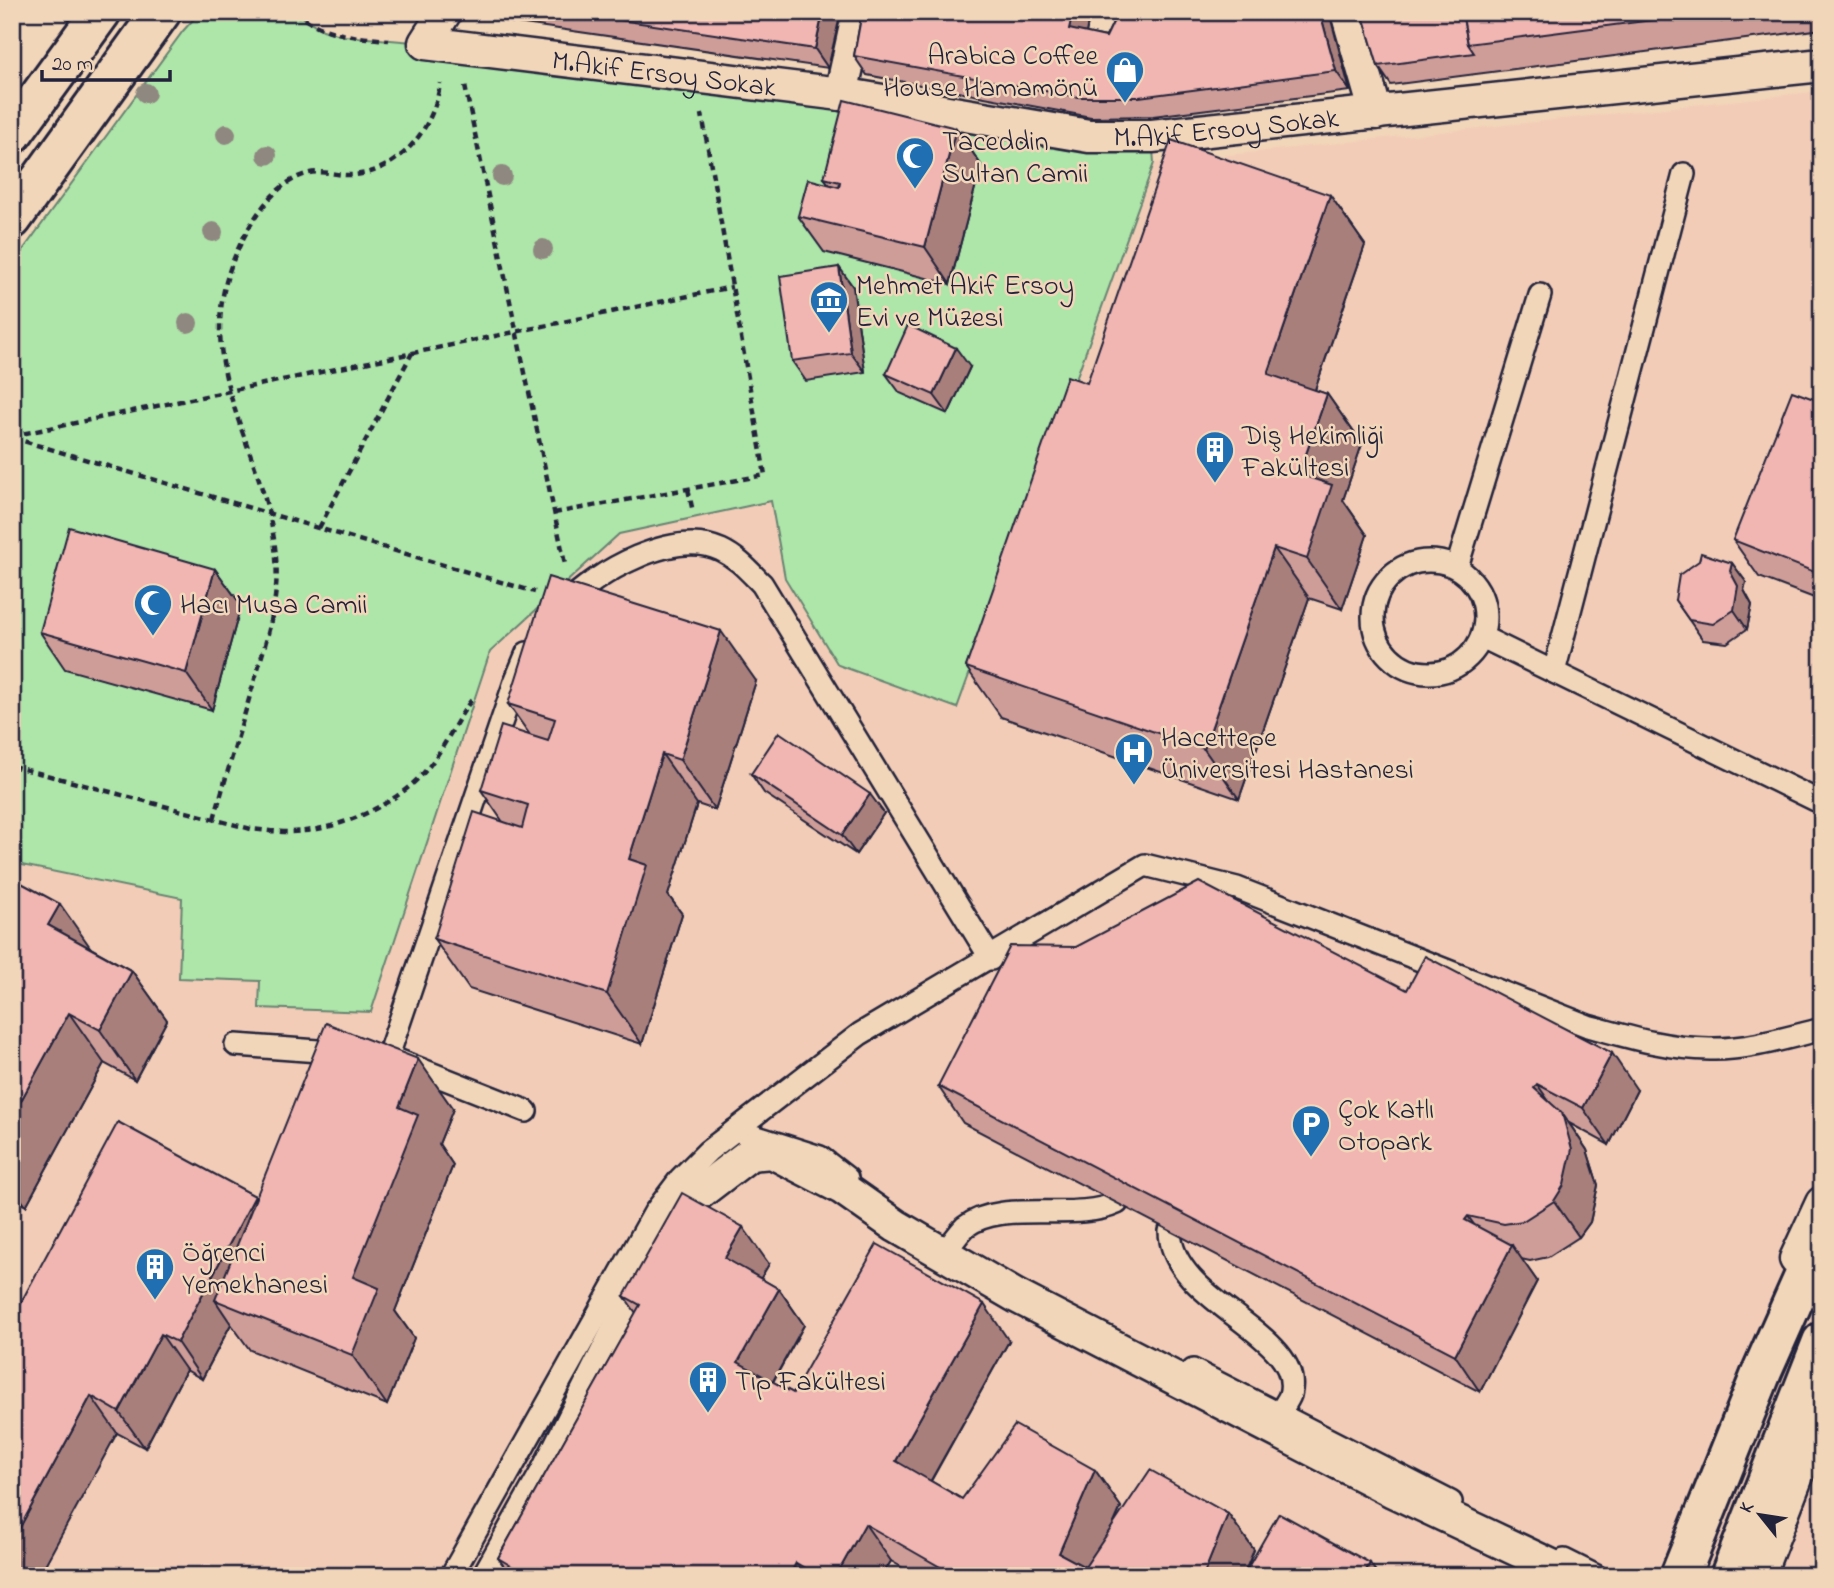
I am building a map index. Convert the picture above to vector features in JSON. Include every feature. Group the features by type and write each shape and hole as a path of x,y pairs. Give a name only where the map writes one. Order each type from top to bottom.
{"street":[{"path":"12,134 101,12"},
{"path":"12,219 161,12"},
{"path":"442,46 446,12"},
{"path":"841,94 859,12"},
{"path":"1347,12 1376,113"},
{"name":"M.Akif Ersoy Sokak","path":"442,46 841,94 1089,136 1152,136 1822,65"},
{"path":"489,1576 547,1473 653,1261 690,1200 750,1154 772,1152 842,1188 896,1226 1016,1296 1393,1490 1573,1576"},
{"path":"1661,1576 1738,1387 1822,1203"},
{"path":"1680,1576 1763,1369 1822,1236"},
{"path":"1730,1576 1822,1342"},
{"path":"1758,1576 1822,1411"}],"lane":[{"path":"1554,672 1684,174"},
{"path":"1457,567 1540,295"},
{"path":"388,1056 515,681 541,631 573,597 620,565 674,545 709,546 739,560 762,584 992,959"},
{"path":"1426,560 1457,567 1470,577 1479,590 1486,622 1482,637 1462,663 1448,670 1416,672 1388,656 1373,628 1376,596 1384,582 1396,571 1426,560"},
{"path":"1482,637 1822,803"},
{"path":"451,1576 655,1212 680,1179 735,1130 860,1034 992,959 1145,865 1237,888 1588,1026 1636,1039 1681,1048 1713,1049 1775,1040 1822,1029"},
{"path":"236,1045 388,1056 526,1111"},
{"path":"735,1130 820,1157 866,1193 951,1244 1596,1576"},
{"path":"951,1244 965,1227 979,1219 1005,1214 1101,1210 1117,1203"},
{"path":"1170,1231 1174,1254 1199,1289 1262,1336 1280,1356 1290,1376 1290,1395 1279,1414"}],"path":[{"path":"295,12 323,30 344,36 442,46"},
{"path":"442,46 517,331 573,597"},
{"path":"214,819 270,627 277,560 269,514 228,392 220,336 221,311 231,267 249,228 272,196 303,174 317,171 364,173 400,156 427,125 438,104 442,46"},
{"path":"554,513 765,475 695,76"},
{"path":"12,437 732,287"},
{"path":"319,528 413,353"},
{"path":"12,437 269,514 573,597"},
{"path":"12,766 251,829 289,832 326,827 392,799 425,771 476,695"}],"shaded area":[{"name":"Hacettepe Üniversitesi Hastanesi","path":"1822,91 1822,1576 12,1576 12,863 182,898 180,978 260,981 259,1008 371,1012 490,652 619,534 772,501 785,578 957,707 1154,163"}],"green space":[{"path":"200,12 295,12 323,30 344,36 425,43 1152,136 1154,163 957,708 838,665 785,578 771,501 619,534 490,652 371,1012 259,1008 260,981 179,978 182,898 12,863 12,265 183,31"}],"building":[{"path":"566,12 823,12 815,49"},
{"path":"862,12 1073,12 1069,29 1106,37 1118,12 1320,12 1336,71 1139,97 1078,97 854,56"},
{"path":"1362,12 1462,12 1468,44 1474,53 1378,66"},
{"path":"1462,12 1714,12 1468,44"},
{"path":"1721,12 1789,12 1722,21"},
{"path":"844,100 956,128 925,247 798,216 808,179 839,187 840,182 824,178"},
{"name":"Diş Hekimliği Fakültesi","path":"1171,140 1330,195 1268,374 1327,394 1299,474 1332,485 1307,559 1274,548 1204,749 966,667 1067,376 1087,383"},
{"name":"Mehmet Akif Ersoy Evi ve Müzesi","path":"839,267 851,353 792,361 780,276"},
{"path":"908,325 956,348 934,395 886,374"},
{"path":"1792,391 1822,402 1822,562 1817,573 1733,540"},
{"path":"69,527 215,569 186,673 40,632"},
{"path":"1701,553 1732,563 1730,571 1738,586 1734,610 1713,624 1689,620 1675,600 1679,575 1699,561"},
{"path":"548,577 721,631 680,760 662,754 629,859 647,865 607,994 434,939 474,812 522,828 528,805 481,790 501,726 548,741 555,719 508,704"},
{"path":"779,732 870,794 842,835 751,774"},
{"path":"14,879 60,904 48,925 132,971 100,1030 69,1013 12,1117 12,882"},
{"name":"Çok Katlı Otopark","path":"1199,882 1407,990 1425,956 1612,1053 1583,1108 1537,1084 1534,1088 1562,1113 1572,1149 1564,1185 1554,1201 1523,1221 1504,1224 1468,1216 1465,1220 1512,1245 1455,1355 938,1086 1010,946 1076,947"},
{"path":"326,1023 418,1059 399,1107 418,1115 353,1277 379,1288 352,1355 215,1300"},
{"name":"Öğrenci Yemekhanesi","path":"118,1122 255,1196 177,1342 161,1334 119,1412 91,1396 12,1542 12,1319"},
{"name":"Tıp Fakültesi","path":"682,1193 743,1227 725,1258 779,1289 738,1362 793,1393 877,1244 984,1304 896,1461 962,1499 1015,1425 1095,1470 1059,1553 1085,1567 1150,1470 1228,1514 1203,1576 956,1576 865,1524 836,1576 818,1576 796,1563 789,1576 507,1576 513,1567 498,1558 640,1305 624,1296"},
{"path":"1279,1513 1370,1563 1363,1576 1243,1576"}],"place":[{"name":"Arabica Coffee House Hamamönü","path":"1125,104"},
{"name":"Taceddin Sultan Camii","path":"915,190"},
{"name":"Mehmet Akif Ersoy Evi ve Müzesi","path":"829,334"},
{"name":"Diş Hekimliği Fakültesi","path":"1215,484"},
{"name":"Hacı Musa Camii","path":"153,637"},
{"name":"Hacettepe Üniversitesi Hastanesi","path":"1134,786"},
{"name":"Çok Katlı Otopark","path":"1311,1158"},
{"name":"Öğrenci Yemekhanesi","path":"155,1301"},
{"name":"Tıp Fakültesi","path":"708,1414"}]}
